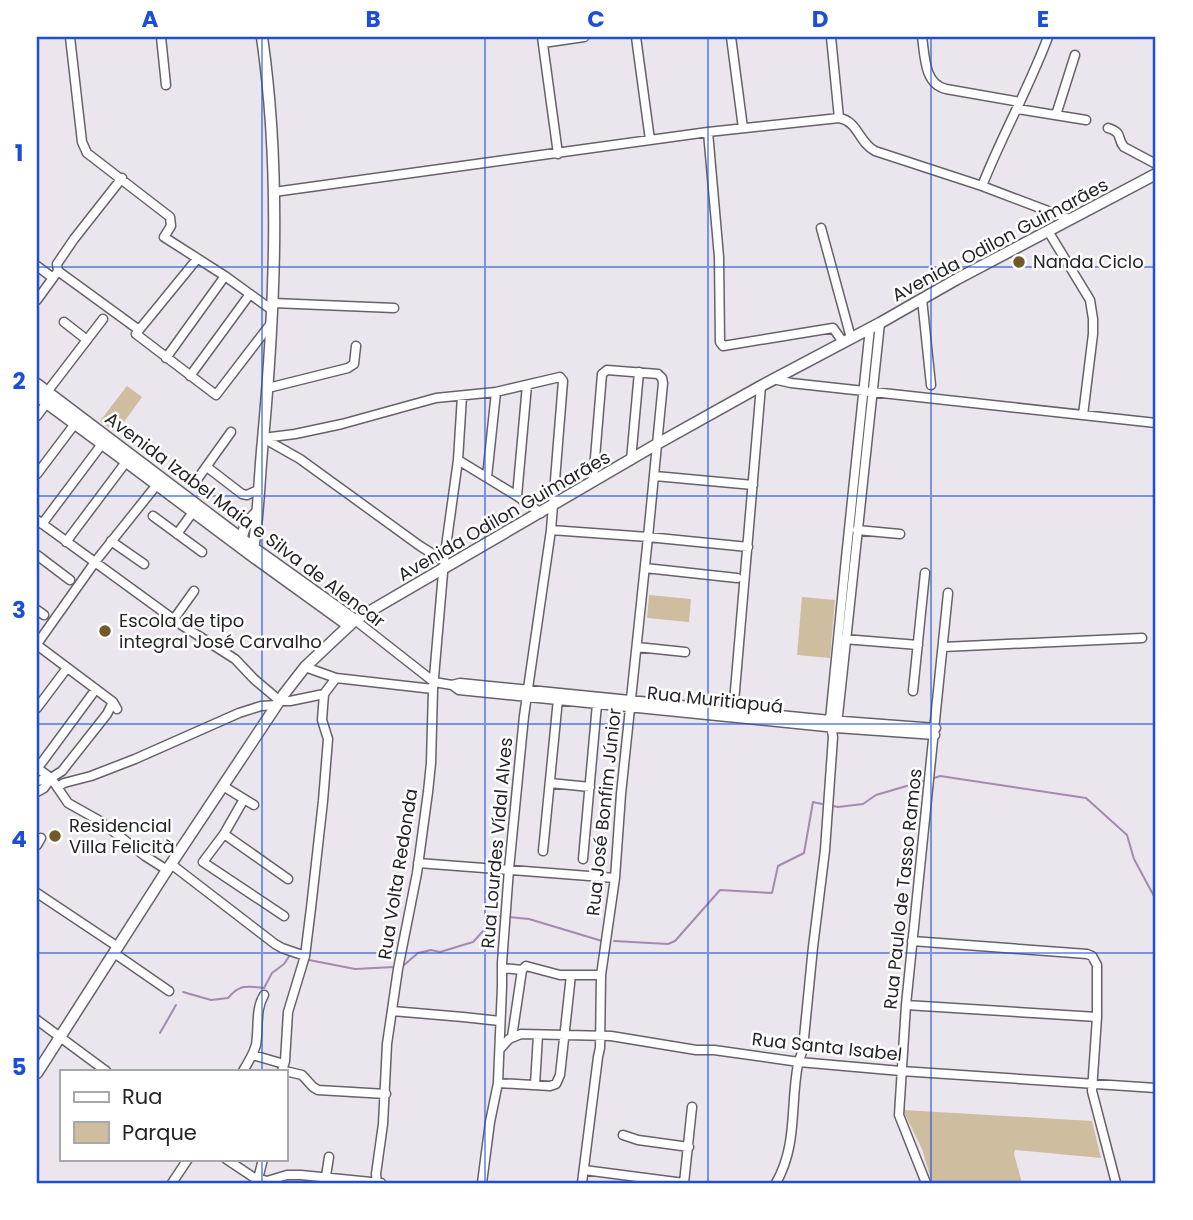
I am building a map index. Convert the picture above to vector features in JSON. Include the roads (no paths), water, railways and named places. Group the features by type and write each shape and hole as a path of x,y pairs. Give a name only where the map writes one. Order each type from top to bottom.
{"street":[{"path":"69,37 85,149 170,217 171,226 164,237 272,306 394,308"},
{"path":"161,37 166,85"},
{"path":"253,552 272,322 274,192 271,115 262,37"},
{"path":"558,154 543,40 584,37"},
{"path":"636,37 650,141"},
{"path":"731,37 743,128"},
{"path":"831,37 839,118"},
{"path":"922,37 930,78 935,85 1056,116 1086,120"},
{"path":"982,186 1048,37"},
{"path":"1056,116 1075,55"},
{"path":"274,192 708,132 839,118 852,123 870,149 982,186 1069,219"},
{"path":"1108,128 1117,131 1124,147 1156,164"},
{"path":"708,132 719,257 721,345 833,328 847,340"},
{"name":"Avenida Odilon Guimarães","path":"37,1073 278,703 305,667 352,623 443,565 541,513 773,379 1156,174"},
{"path":"37,300 56,274 57,264 74,239 121,178"},
{"path":"821,228 847,340"},
{"path":"1048,231 1090,300 1093,334 1083,415"},
{"path":"197,259 136,334 216,395 272,322"},
{"path":"37,266 56,274 139,331"},
{"path":"166,358 225,276"},
{"path":"190,376 250,294"},
{"path":"922,299 931,386"},
{"path":"47,392 103,319"},
{"path":"64,322 87,340"},
{"path":"776,1183 791,1145 799,1062 803,1048 825,850 834,724 875,325"},
{"path":"268,388 348,368 354,363 356,346"},
{"path":"593,482 601,376 607,370 639,372 631,460"},
{"name":"Rua José Bonfim Júnior","path":"582,1183 600,1048 601,975 615,878 621,794 663,383 661,376 656,373 639,372"},
{"name":"Rua Lourdes Vídal Alves","path":"482,1183 498,1083 502,963 509,869 523,725 551,530 563,382 560,377 527,385"},
{"path":"773,379 1156,422"},
{"name":"Avenida Izabel Maia e Silva de Alencar","path":"37,384 102,444 122,455"},
{"path":"263,438 342,424 436,398 496,392 527,385 517,496"},
{"path":"733,714 761,386"},
{"path":"843,639 857,530 867,391"},
{"path":"487,477 496,392"},
{"name":"Avenida Izabel Maia e Silva de Alencar","path":"37,396 77,421 434,686"},
{"name":"Rua Volta Redonda","path":"378,1183 376,1174 386,1094 387,1044 418,863 431,763 443,565 457,460 462,396"},
{"path":"37,416 46,404"},
{"path":"37,474 77,421"},
{"path":"196,481 231,432"},
{"path":"263,438 300,459 443,565"},
{"path":"102,444 39,522 174,619 235,659 278,703"},
{"path":"66,542 122,455"},
{"path":"457,460 541,513"},
{"path":"207,467 242,494 247,495 258,490"},
{"path":"654,476 753,485"},
{"path":"37,781 57,775 115,705 37,645 95,562 159,482"},
{"name":"Avenida Izabel Maia e Silva de Alencar","path":"159,482 193,512 242,544"},
{"path":"177,534 193,512"},
{"path":"242,544 245,525 256,513"},
{"path":"153,516 202,552"},
{"path":"551,530 748,547"},
{"path":"857,530 900,534"},
{"path":"111,541 144,564"},
{"path":"37,555 70,580"},
{"path":"645,568 737,578"},
{"path":"914,691 925,573"},
{"path":"174,619 194,592"},
{"name":"Rua Paulo de Tasso Ramos","path":"926,1183 899,1115 912,941 948,593"},
{"path":"943,647 1142,638"},
{"path":"843,639 918,645"},
{"path":"637,647 685,652"},
{"name":"Rua Muritiapuá","path":"305,667 336,678 434,686 460,683 630,704 935,732"},
{"path":"37,708 67,668"},
{"path":"253,1055 284,1070 288,1012 305,956 318,853 327,747 327,732 322,720 324,694 336,678"},
{"path":"96,689 37,769 51,778 68,803 100,821 145,856 169,867 269,940 305,956"},
{"name":"Rua Muritiapuá","path":"529,693 597,704 630,704"},
{"path":"57,787 135,759 239,713 324,694"},
{"path":"543,851 558,699"},
{"path":"583,859 597,704"},
{"path":"37,792 44,788 51,778"},
{"path":"550,783 590,788"},
{"path":"223,786 254,805"},
{"path":"244,799 224,834 203,862 284,916"},
{"path":"224,834 288,879"},
{"path":"418,863 615,878"},
{"path":"37,893 169,991"},
{"path":"912,941 1092,956 1097,965 1097,1017 1091,1083 1093,1100 1116,1183"},
{"path":"500,1049 512,1037 522,970 526,966 552,974 601,975"},
{"path":"503,968 522,970"},
{"path":"498,1083 554,1086 559,1080 571,975"},
{"path":"244,1070 253,1055 259,1005 264,995"},
{"path":"906,1005 1097,1017"},
{"path":"392,1011 500,1021"},
{"path":"37,1020 105,1070"},
{"name":"Rua Santa Isabel","path":"512,1037 521,1034 600,1035 696,1050 901,1072 1156,1088"},
{"path":"535,1085 538,1035"},
{"path":"287,1071 300,1074 318,1090 386,1094"},
{"path":"584,1170 684,1183 692,1107"},
{"path":"623,1135 638,1140 689,1147"},
{"path":"326,1176 329,1157"},
{"path":"172,1183 187,1160"},
{"path":"227,1160 264,1181 291,1175 326,1176 378,1183"},
{"path":"262,1160 264,1181"}],"waterway":[{"path":"934,778 940,776 1086,798 1127,835 1134,859 1156,900"},
{"path":"833,806 863,804 876,795 927,780"},
{"path":"614,941 668,944 675,941 720,890 772,893 778,866 804,853 813,802 822,804"},
{"path":"404,965 418,953 431,950 440,952 473,942 497,916 501,916"},
{"path":"509,917 529,919 602,941"},
{"path":"183,992 211,1000 228,998 244,987 264,988 272,973 284,964 290,955"},
{"path":"309,960 355,969 394,967"},
{"path":"160,1033 176,1005"}],"place":[{"name":"Nanda Ciclo","path":"1019,262"},
{"name":"Escola de tipo integral José Carvalho","path":"105,631"},
{"name":"Residencial Villa Felicità","path":"55,836"}]}
